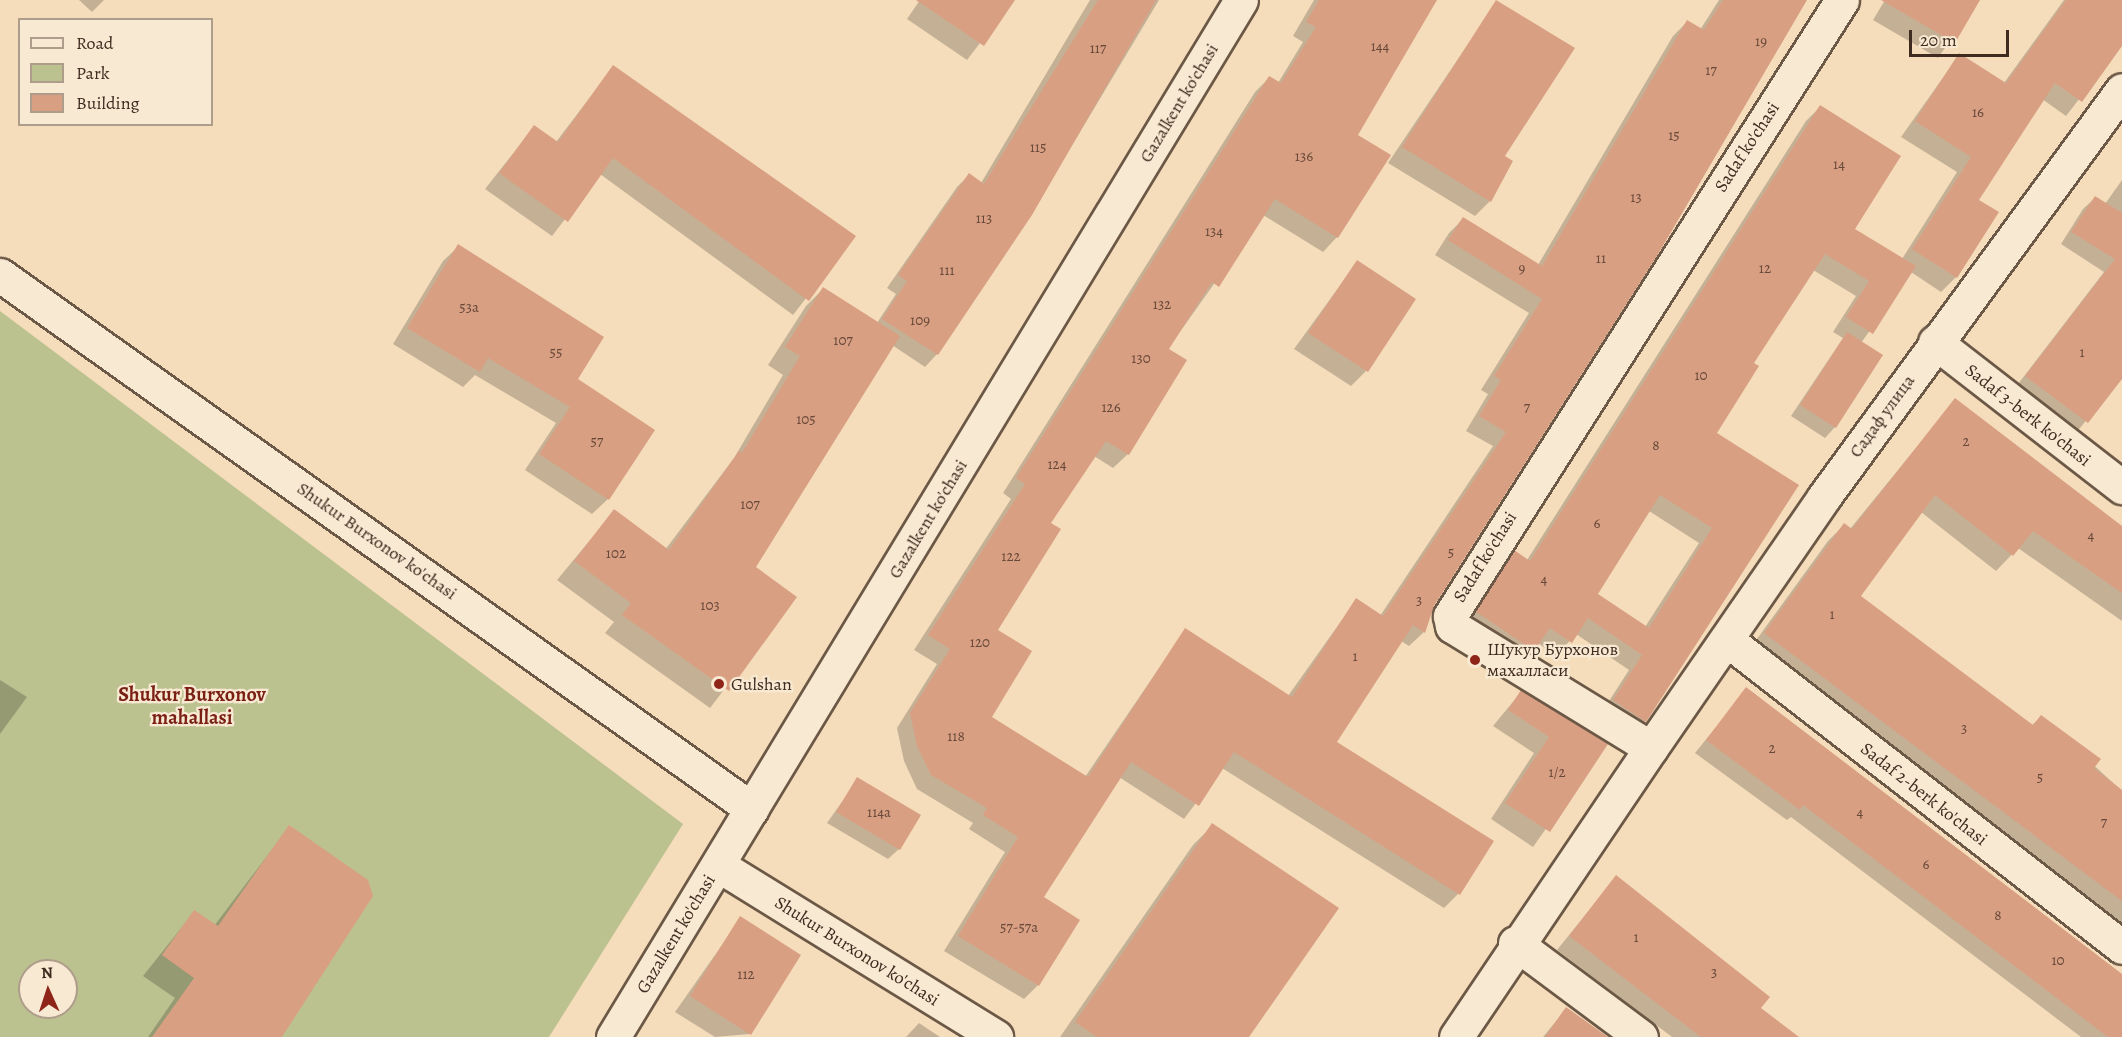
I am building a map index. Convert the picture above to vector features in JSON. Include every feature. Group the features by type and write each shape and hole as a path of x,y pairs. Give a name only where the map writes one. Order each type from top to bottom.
{"street":[{"name":"Gazalkent ko'chasi","path":"613,1037 1241,0"},
{"name":"Sadaf ko'chasi","path":"1651,748 1452,626 1450,616 1842,0"},
{"name":"Садаф улица","path":"1651,748 1935,342 2122,90"},
{"name":"Shukur Burxonov ko'chasi","path":"0,275 752,809"},
{"name":"Sadaf 3-berk ko'chasi","path":"1935,342 2122,487"},
{"name":"Sadaf 2-berk ko'chasi","path":"1727,640 2122,947"},
{"path":"1456,1037 1515,943 1651,748"},
{"name":"Shukur Burxonov ko'chasi","path":"718,865 996,1037"},
{"path":"1515,943 1641,1037"}],"green space":[{"path":"0,311 683,824 549,1037 0,1037"}],"building":[{"path":"916,0 1015,0 984,46"},
{"path":"1098,0 1156,0 1032,215 938,355 882,319 907,281 898,275 969,173 984,184"},
{"path":"1319,0 1437,0 1358,135 1391,155 1338,238 1275,199 1219,287 1212,282 1169,349 1187,360 1129,455 1106,441 1051,523 1061,529 998,630 1032,651 992,717 1088,777 1185,628 1292,697 1356,598 1383,616 1506,432 1479,416 1501,380 1494,376 1542,299 1448,240 1463,217 1542,266 1687,20 1704,30 1723,0 1807,0 1657,256 1434,606 1425,633 1413,625 1337,742 1494,841 1460,895 1234,752 1199,806 1131,762 1044,897 1080,920 1039,986 958,936 1018,837 983,815 987,808 931,775 917,746 910,713 950,649 928,635 1025,484 1016,478 1269,76 1281,83 1316,27 1306,22"},
{"path":"1496,0 1575,48 1505,156 1513,161 1491,202 1402,147"},
{"path":"1881,0 1980,0 1955,43"},
{"path":"2066,0 2122,0 2122,46 2082,102 2055,83 1979,200 1999,212 1957,278 1912,249 1971,157 1915,121 1959,53 2006,83"},
{"path":"613,65 856,236 809,301 613,158 568,222 499,173 534,125 558,142"},
{"path":"1820,105 1901,156 1855,229 1916,266 1873,334 1846,317 1869,281 1825,254 1754,363 1759,366 1717,433 1799,485 1646,722 1613,700 1642,655 1588,618 1572,643 1550,628 1534,651 1475,611 1514,550 1530,561","holes":["1660,495 1712,528 1649,628 1598,594"]},
{"path":"2095,196 2122,213 2122,379 2088,423 2025,376 2115,259 2071,232"},
{"path":"458,244 604,337 578,379 655,430 609,500 539,454 570,407 488,358 480,372 407,328"},
{"path":"1357,260 1416,299 1368,372 1308,333"},
{"path":"823,287 900,336 756,567 797,597 729,691 622,615 631,603 574,561 614,509 669,550 739,451 742,453 800,356 785,347"},
{"path":"1847,332 1883,355 1836,428 1800,405"},
{"path":"1955,398 2122,526 2122,593 2033,531 2013,556 1935,495 1861,596 2033,725 2041,715 2101,759 2094,768 2122,790 2122,901 1764,633 1844,523 1852,529"},
{"path":"1746,687 2122,974 2122,1037 2108,1037 1803,805 1800,810 1706,740"},
{"path":"1521,690 1608,744 1550,832 1505,803 1549,737 1508,710"},
{"path":"857,777 921,815 900,850 836,812"},
{"path":"1212,823 1339,908 1249,1037 1097,1037 1075,1022"},
{"path":"289,825 368,880 373,896 282,1037 152,1037 194,978 162,955 194,910 218,926"},
{"path":"1616,875 1770,997 1761,1008 1799,1037 1701,1037 1569,936"},
{"path":"740,916 801,955 751,1035 690,996"},
{"path":"1566,1007 1608,1037 1545,1037"}],"place":[{"name":"Шукур Бурхонов махалласи","path":"1475,660"},
{"name":"Gulshan","path":"719,684"}],"district":[{"name":"Shukur Burxonov mahallasi","path":"192,706"}]}
